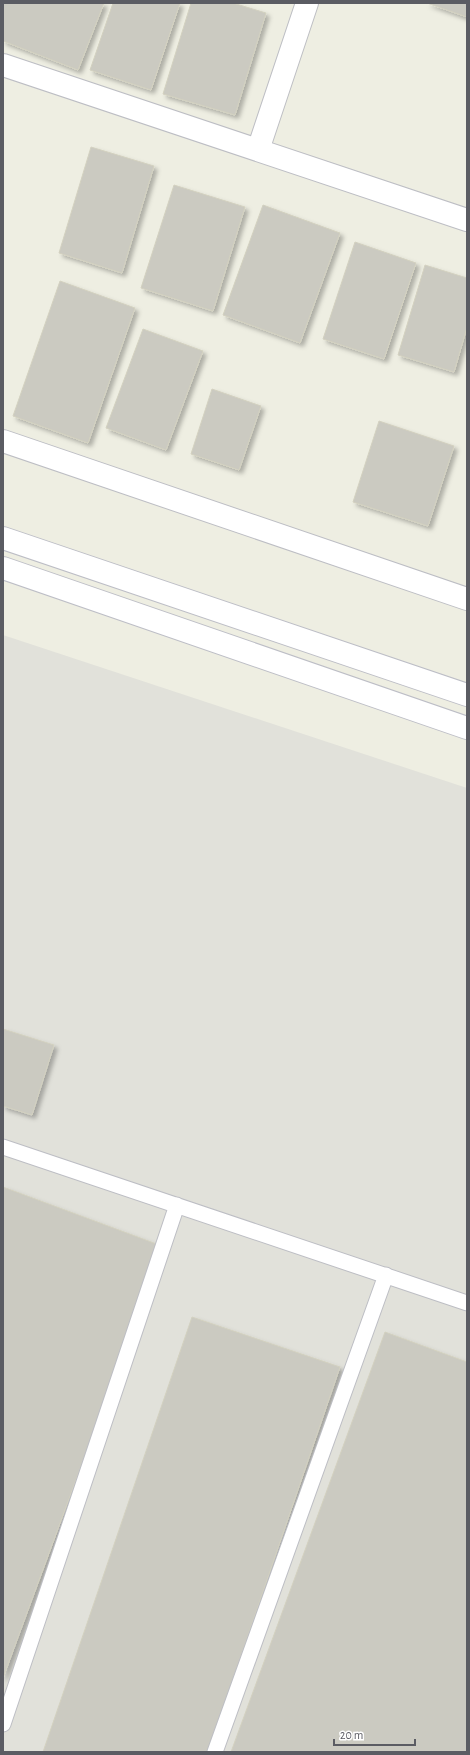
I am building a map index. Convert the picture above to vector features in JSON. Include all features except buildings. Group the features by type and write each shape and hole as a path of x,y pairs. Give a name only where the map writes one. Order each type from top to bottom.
{"street":[{"path":"258,150 307,3"},
{"path":"3,65 467,220"},
{"path":"3,441 467,599"},
{"path":"3,538 467,695"},
{"path":"3,568 467,728"}],"lane":[{"path":"3,1147 467,1303"},
{"path":"3,1724 177,1205"},
{"path":"215,1752 386,1275"}],"shaded area":[{"path":"3,635 467,788 467,1752 3,1752"}]}
